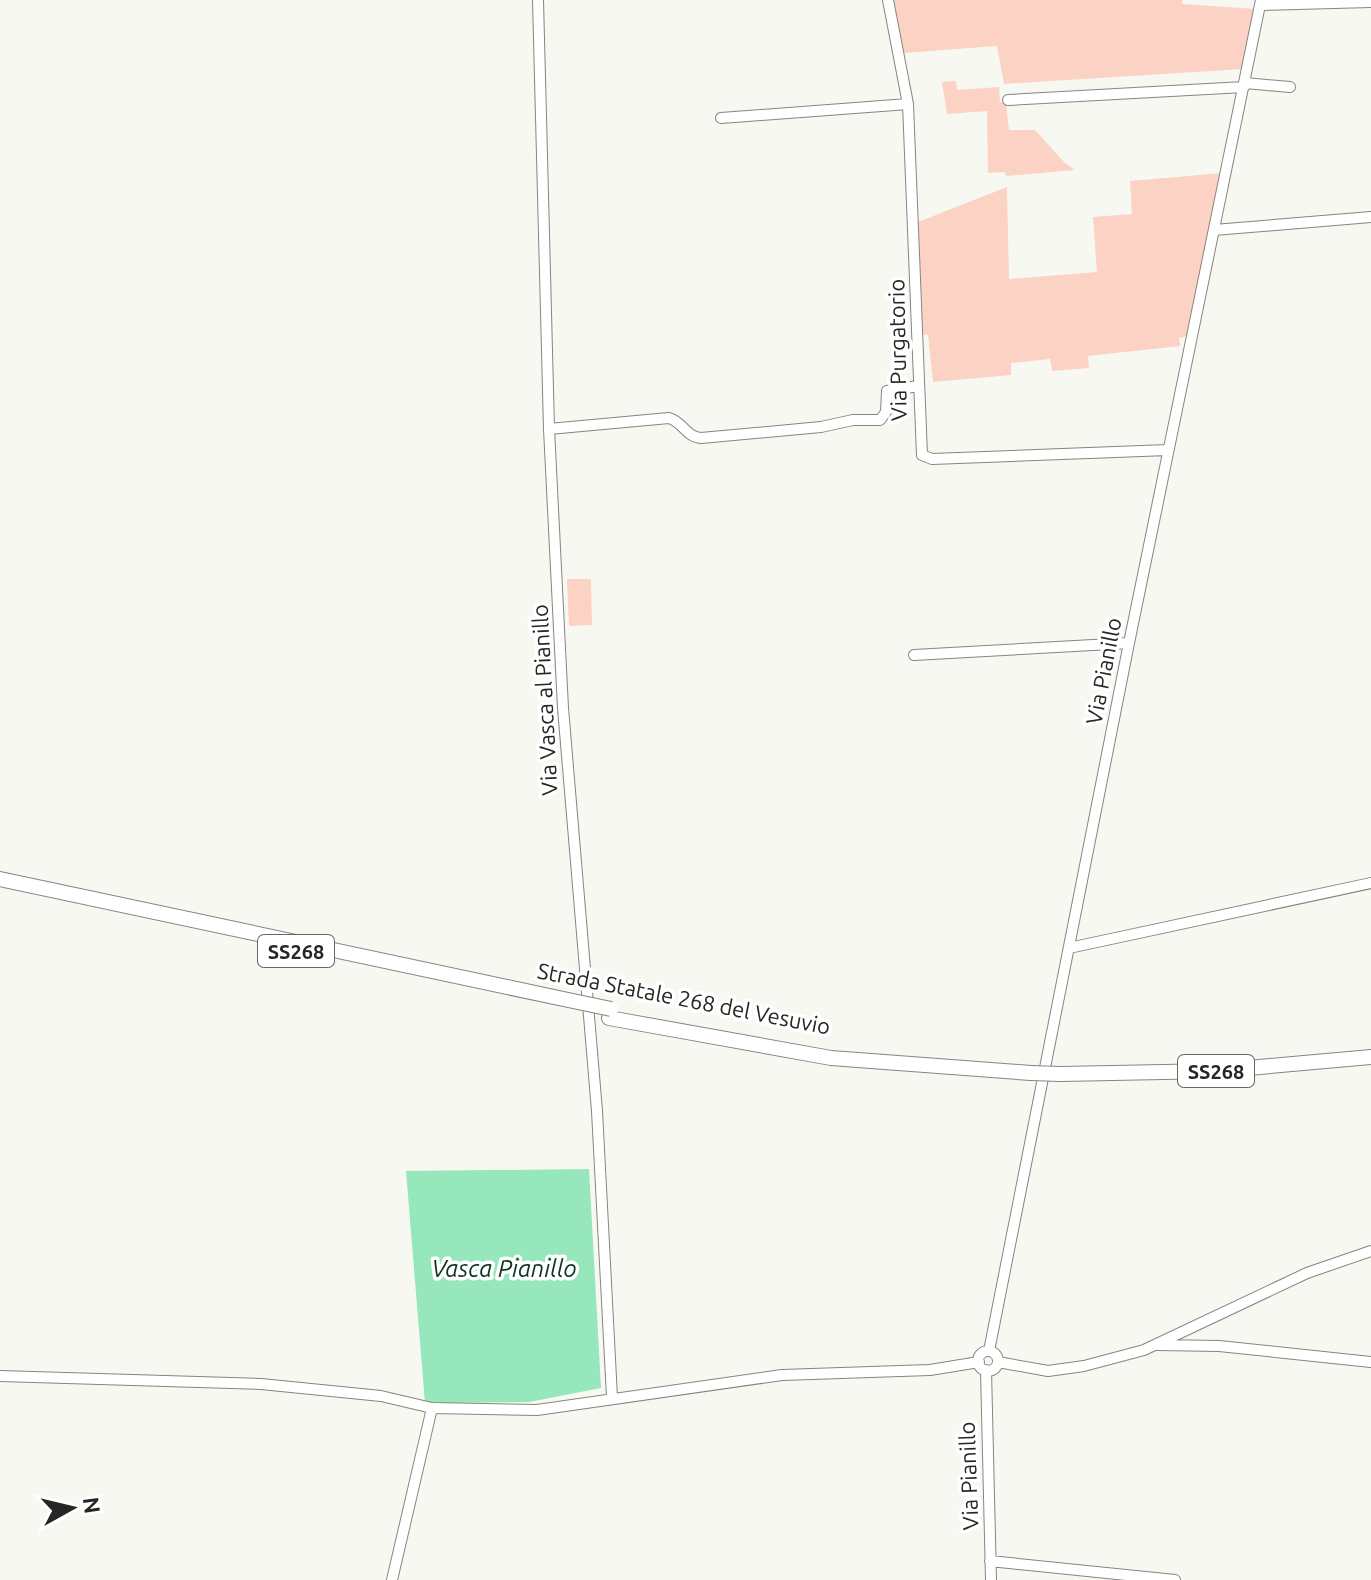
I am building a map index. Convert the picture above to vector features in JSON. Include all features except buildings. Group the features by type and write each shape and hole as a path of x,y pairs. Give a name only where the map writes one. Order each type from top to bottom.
{"highway":[{"name":"Strada Statale 268 del Vesuvio","path":"0,879 42,893 831,1058 1031,1068 1215,1071 1371,1057"},
{"name":"Strada Statale 268 del Vesuvio","path":"0,888 26,889"},
{"name":"Strada Statale 268 del Vesuvio","path":"1061,1069 1214,1062 1371,1047"}],"street":[{"name":"Via Vasca al Pianillo","path":"538,0 549,429 563,708 597,1111 612,1397"},
{"name":"Via Purgatorio","path":"888,0 908,104 915,218 922,455 932,459 1168,450"},
{"path":"1261,2 1371,2"},
{"name":"Via Pianillo","path":"989,1351 1129,643 1261,2"},
{"path":"1008,100 1244,85 1290,87"},
{"path":"721,118 908,104"},
{"path":"1214,230 1371,217"},
{"path":"549,429 669,418 676,420 690,436 701,438 821,427 853,420 880,420 886,412 887,391 918,386"},
{"path":"914,655 1129,643"},
{"path":"1069,948 1371,883"},
{"path":"998,1362 1048,1371 1100,1362 1155,1345 1307,1273 1371,1251"},
{"path":"1155,1345 1219,1346 1371,1362"},
{"path":"0,1376 261,1384 381,1396 432,1408 537,1410 782,1375 982,1366 995,1368 997,1356 989,1351 981,1354 982,1366"},
{"name":"Via Pianillo","path":"982,1366 991,1580"},
{"path":"392,1580 432,1408"},
{"path":"990,1561 1175,1580"}],"shaded area":[{"path":"894,0 1182,0 1182,4 1256,9 1243,69 1004,84 997,46 904,53"},
{"path":"956,81 957,90 999,87 1000,102 1006,103 1009,130 1035,130 1075,170 1006,176 1005,172 988,173 987,111 947,114 942,82"},
{"path":"1222,173 1188,336 1179,338 1180,346 1088,356 1089,368 1052,371 1050,359 1011,363 1011,375 933,382 928,335 920,334 918,222 1007,187 1009,279 1097,272 1093,217 1132,214 1130,181"},
{"path":"567,579 591,579 592,625 569,626"}],"water":[{"name":"Vasca Pianillo","path":"589,1169 601,1388 529,1402 425,1403 406,1171"}]}
